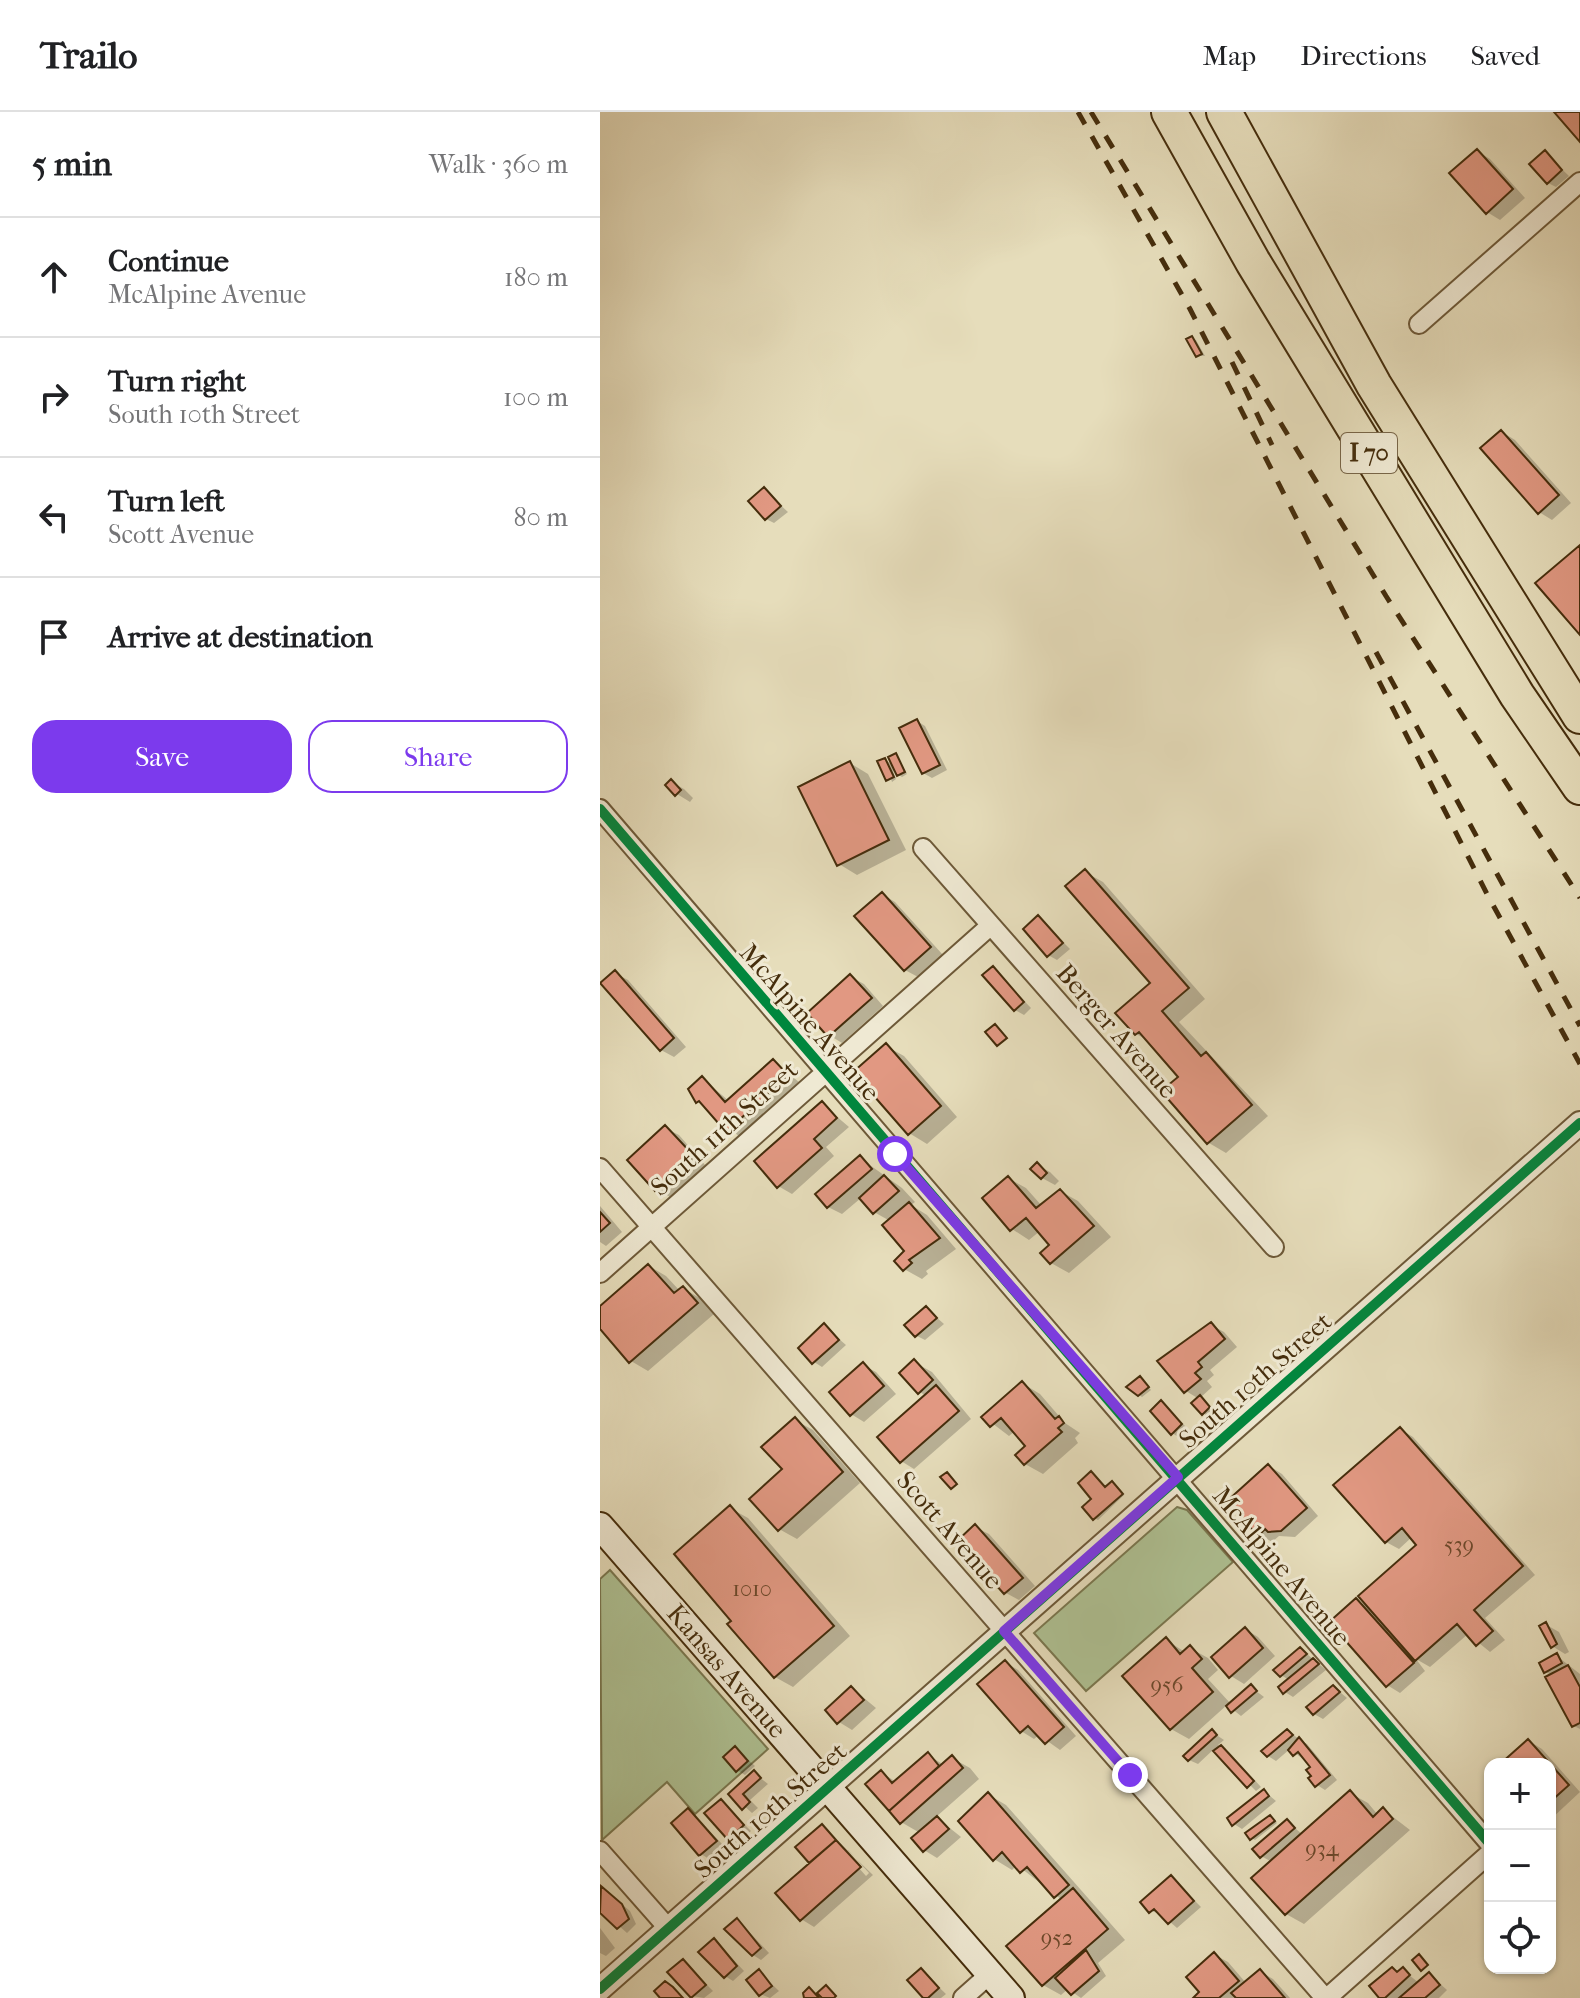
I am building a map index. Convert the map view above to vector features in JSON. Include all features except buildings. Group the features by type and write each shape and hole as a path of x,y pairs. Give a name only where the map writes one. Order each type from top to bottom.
{"highway":[{"name":"I 70","path":"1169,112 1253,262 1508,682 1580,787"},
{"name":"I 70","path":"1224,112 1374,385 1580,716"}],"main road":[{"name":"Kansas Avenue","path":"600,1526 1011,1998"}],"street":[{"path":"1419,324 1580,182"},
{"name":"McAlpine Avenue","path":"600,809 824,1074 1178,1477 1484,1837"},
{"name":"Berger Avenue","path":"923,848 1274,1247"},
{"name":"South 11th Street","path":"600,1273 990,926"},
{"name":"South 10th Street","path":"600,1989 1580,1123"},
{"name":"Scott Avenue","path":"600,1168 1326,1998"},
{"path":"600,1851 668,1928"},
{"path":"1326,1998 1484,1858"},
{"path":"963,1998 990,1974"}],"green space":[{"path":"1177,1507 1187,1510 1233,1562 1086,1691 1034,1633"},
{"path":"610,1570 768,1749 695,1814 667,1782 602,1840 600,1579"}],"railway":[{"path":"1078,112 1190,309 1487,894 1580,1064"},
{"path":"1091,112 1386,596 1580,898"},
{"path":"1232,362 1272,445"},
{"path":"1376,652 1580,1026"}],"cycle path":[{"path":"600,809 1484,1837"},
{"path":"600,1989 1580,1123"}],"route":[{"path":"895,1154 1178,1477 1004,1631 1130,1775"}]}
